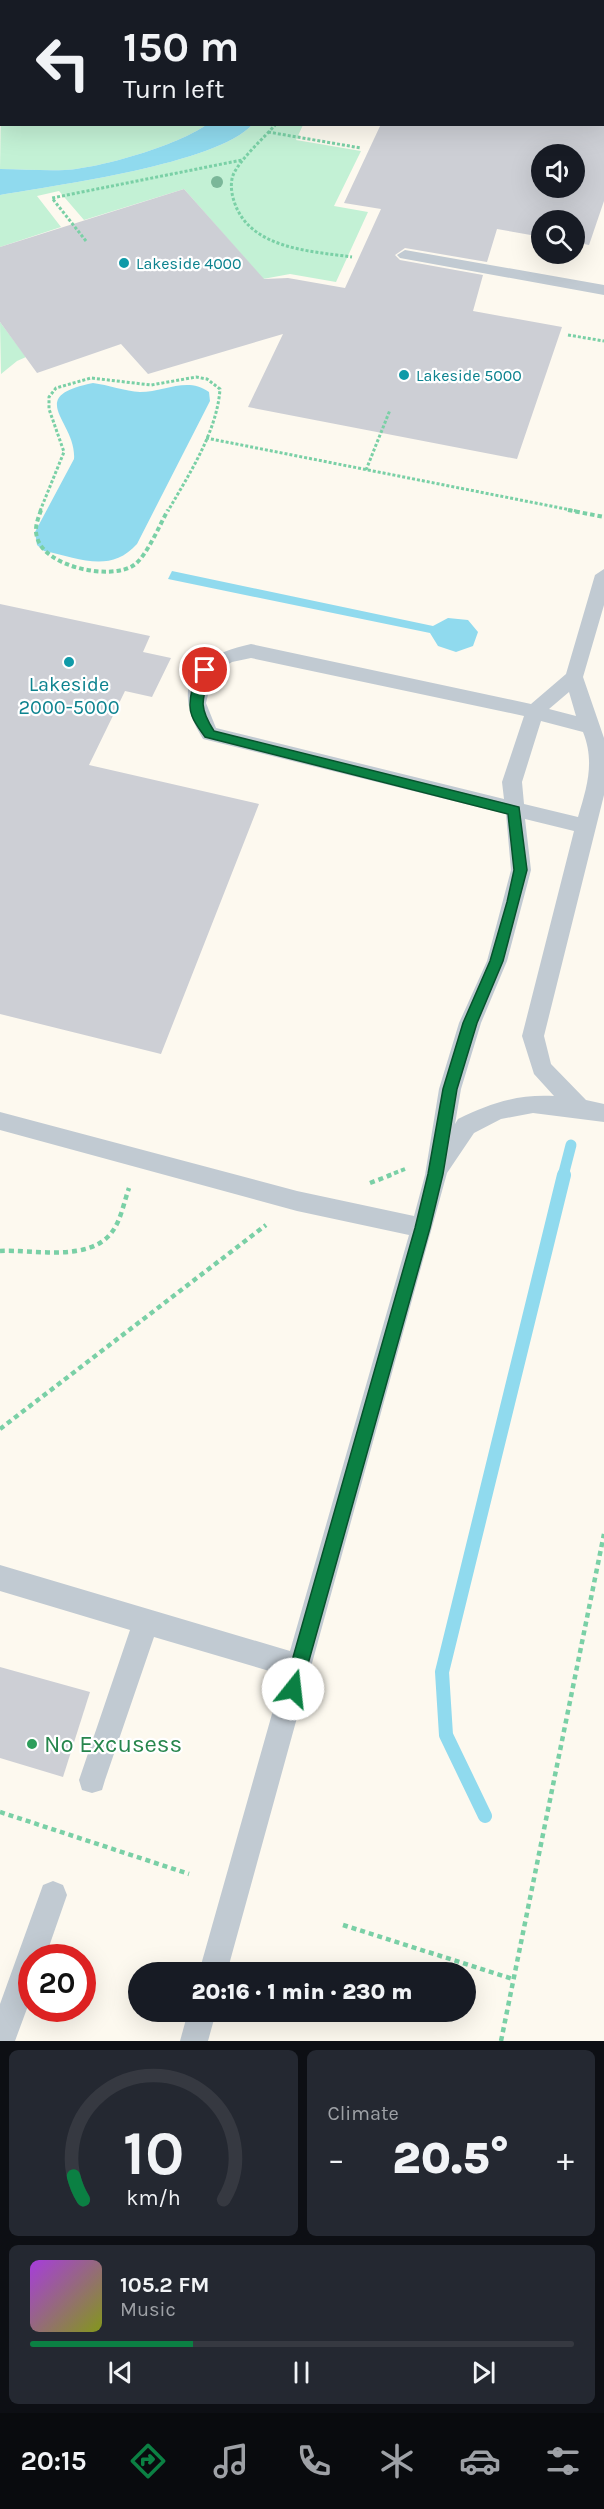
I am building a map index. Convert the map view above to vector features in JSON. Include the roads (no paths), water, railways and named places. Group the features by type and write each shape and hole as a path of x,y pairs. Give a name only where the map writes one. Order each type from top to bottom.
{"lane":[{"path":"405,255 604,290"},
{"path":"216,1962 422,1228 436,1174 450,1089 470,1023 496,961 516,892 521,870 512,782 535,711 574,677 604,575"},
{"path":"585,826 210,734 197,715 199,685 205,670 227,656 251,651 535,711 590,727"},
{"path":"574,677 599,748 599,780 585,826 533,1036 542,1068 579,1108"},
{"path":"436,1174 466,1126 498,1110 533,1104 579,1108 604,1113"},
{"path":"0,1120 297,1201 422,1228"},
{"path":"0,1578 299,1667"},
{"path":"92,1780 146,1621"},
{"path":"1,2041 53,1895"},
{"path":"194,2041 199,2022"}],"water":[{"path":"204,126 251,126 233,139 171,162 95,179 0,195 0,169 65,170 98,165 159,148"},
{"path":"93,383 140,392 192,385 209,392 210,401 137,544 116,559 105,561 82,560 44,551 37,545 35,532 74,459 73,445 58,412 57,403 61,395"},
{"path":"172,571 433,626 448,618 468,620 478,632 473,646 456,652 438,646 430,633 168,579"}],"waterway":[{"path":"563,1176 571,1145"},
{"path":"485,1816 446,1735 442,1672 564,1175"}],"place":[{"name":"Lakeside 4000","path":"124,263"},
{"name":"Lakeside 5000","path":"404,375"},
{"name":"Lakeside 2000-5000","path":"69,662"},
{"name":"No Excusess","path":"32,1744"}]}
